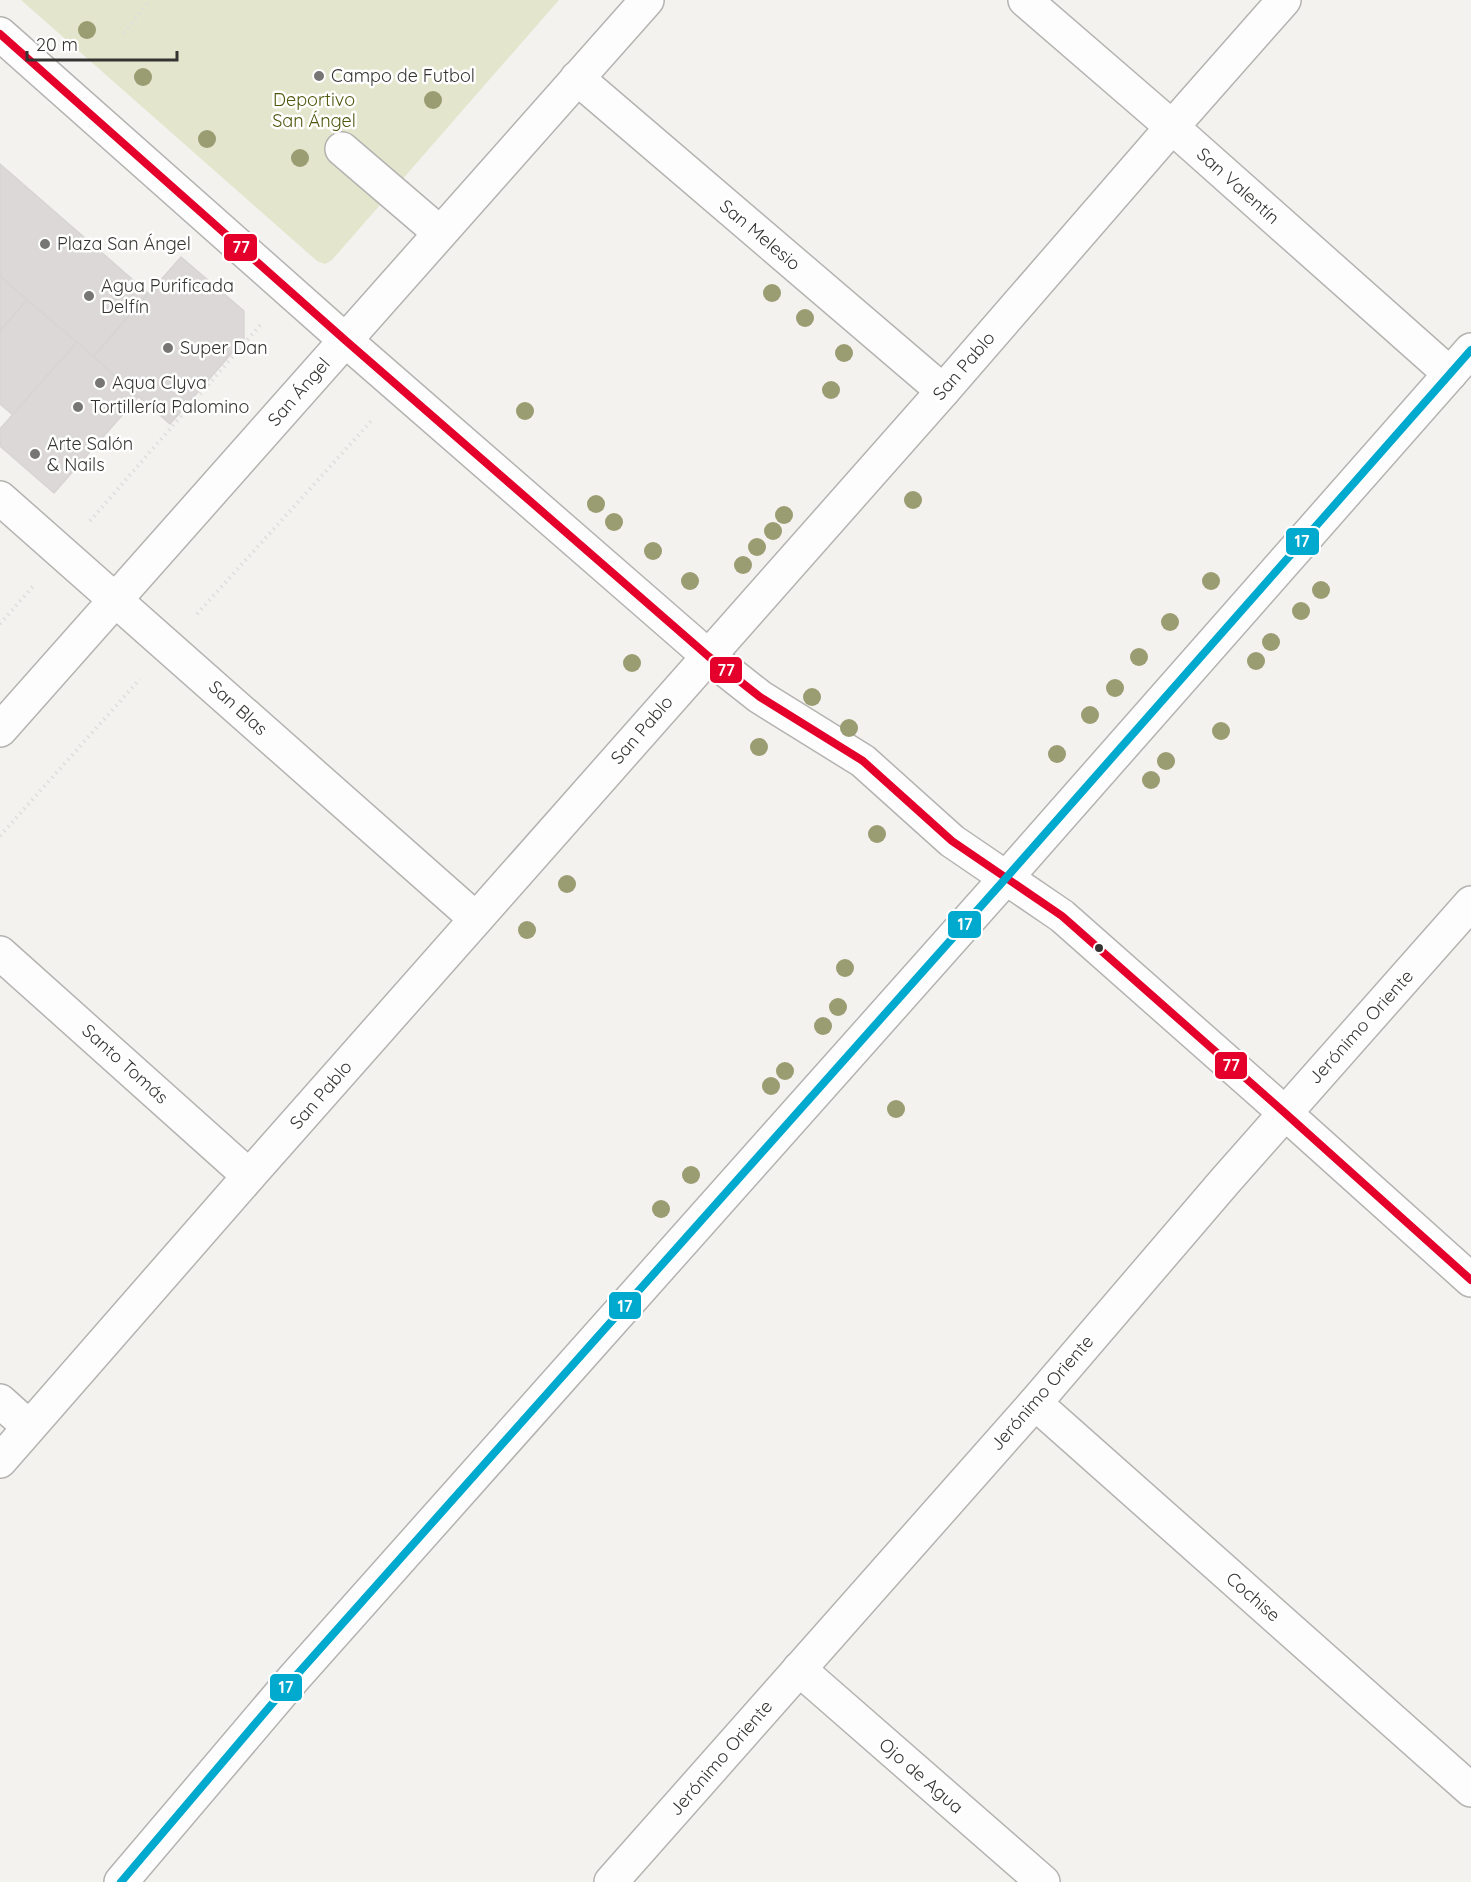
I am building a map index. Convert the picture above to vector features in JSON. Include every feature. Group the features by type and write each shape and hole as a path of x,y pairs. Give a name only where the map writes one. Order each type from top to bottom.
{"street":[{"name":"San Ángel","path":"0,730 646,0"},
{"name":"San Valentín","path":"1025,0 1450,374"},
{"name":"San Pablo","path":"0,1461 943,391 1284,0"},
{"path":"0,34 345,340 708,656 760,697 863,761 952,841 1062,916 1471,1280"},
{"name":"San Melesio","path":"577,78 943,391"},
{"path":"342,149 440,233"},
{"path":"121,1882 302,1670 1006,878 1471,350"},
{"name":"San Blas","path":"0,498 72,541 116,599 476,919"},
{"name":"Jerónimo Oriente","path":"611,1882 1035,1403 1285,1113 1471,903"},
{"name":"Santo Tomás","path":"0,953 249,1176"},
{"path":"0,1401 29,1427"},
{"name":"Cochise","path":"1035,1403 1471,1790"},
{"name":"Ojo de Agua","path":"800,1669 1043,1882"}],"path":[{"path":"124,33 148,3"},
{"path":"0,624 264,321"},
{"path":"194,616 373,418"},
{"path":"0,836 146,672"}],"green space":[{"name":"Deportivo San Ángel","path":"21,0 559,0 332,260 325,264 317,261"}],"building":[{"name":"Plaza San Ángel","path":"0,164 148,293 93,357 0,276"},
{"name":"Super Dan","path":"181,257 244,311 244,339 170,424 93,357"},
{"path":"0,276 27,300 0,331"},
{"path":"27,300 77,342 13,415 0,404 0,331"},
{"path":"77,342 138,397 54,493 0,446 0,429"}],"transit line":[{"name":"77","path":"0,34 345,340 708,656 760,697 863,761 952,841 1062,916 1471,1280"},
{"name":"17","path":"121,1882 294,1678 1006,878 1471,350"}],"place":[{"name":"Campo de Futbol","path":"319,76"},
{"name":"Plaza San Ángel","path":"45,244"},
{"name":"Agua Purificada Delfín","path":"89,296"},
{"name":"Super Dan","path":"168,348"},
{"name":"Aqua Clyva","path":"100,383"},
{"name":"Tortillería Palomino","path":"78,407"},
{"name":"Arte Salón & Nails","path":"35,454"}]}
